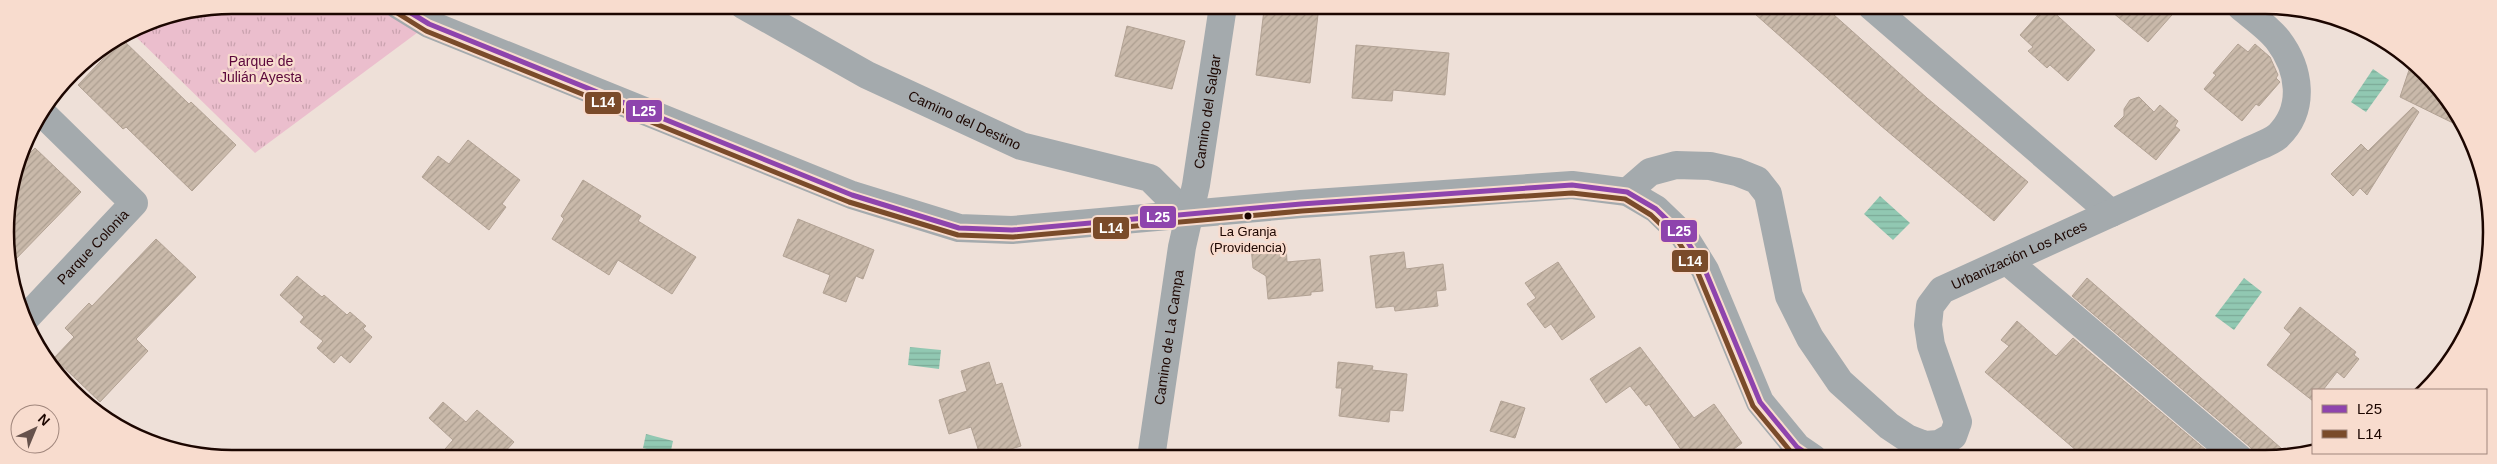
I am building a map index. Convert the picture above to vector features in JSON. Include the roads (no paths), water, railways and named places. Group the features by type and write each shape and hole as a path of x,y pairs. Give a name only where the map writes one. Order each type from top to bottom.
{"street":[{"path":"413,14 429,24 852,195 958,228 1012,230 1188,216 1284,206 1572,184 1627,192 1656,209 1684,236 1705,270 1760,402 1801,450"},
{"name":"Camino del Destino","path":"757,14 867,75 1020,146 1150,178 1188,216"},
{"name":"Camino del Salgar","path":"1188,216 1196,185 1222,14"},
{"path":"1881,14 2112,213"},
{"name":"Urbanización Los Arces","path":"1627,192 1650,172 1676,165 1710,166 1736,172 1757,180 1768,194 1789,296 1810,338 1840,382 1889,426 1907,438 1925,445 1939,444 1953,436 1958,422 1931,345 1928,325 1930,306 1942,290 2277,136 2290,119 2298,101 2297,80 2290,58 2277,39 2248,14"},
{"name":"Parque Colonia","path":"29,314 134,203 47,118"},
{"name":"Camino de La Campa","path":"1152,450 1188,216"},
{"path":"2007,261 2230,450"}],"place":[{"name":"La Granja (Providencia)","path":"1248,216"}],"park label":[{"name":"Parque de Julián Ayesta","path":"261,69"}]}
